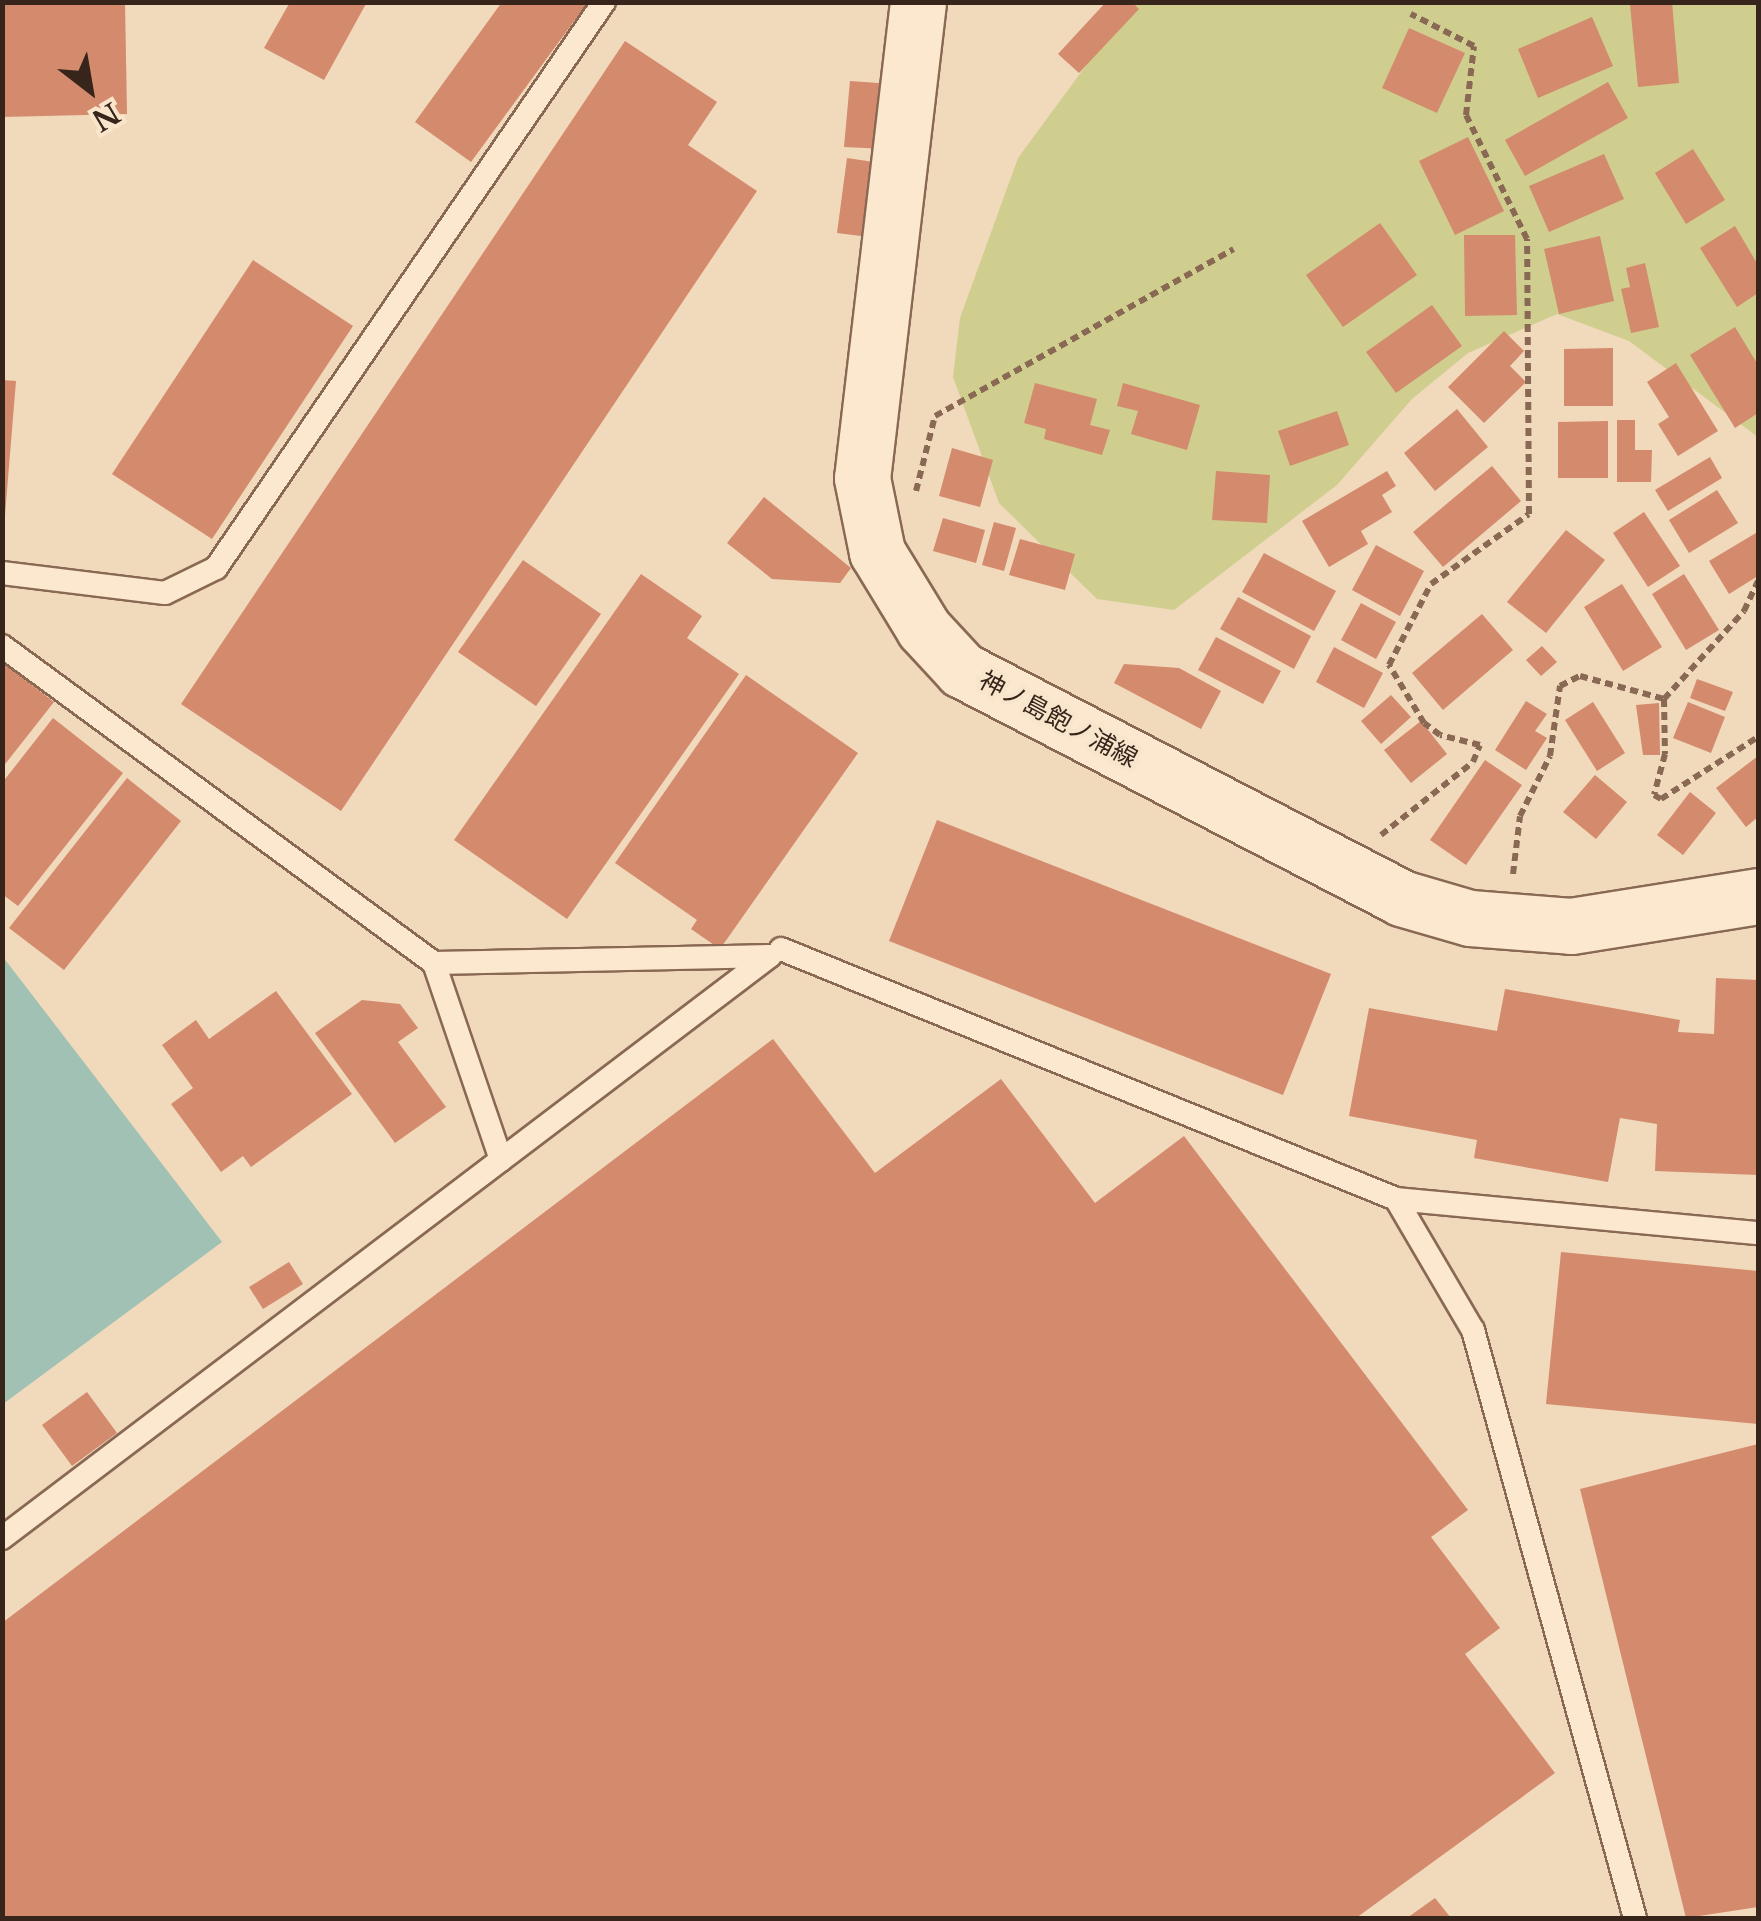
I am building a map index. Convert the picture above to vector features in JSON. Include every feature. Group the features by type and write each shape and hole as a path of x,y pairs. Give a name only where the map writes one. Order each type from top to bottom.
{"main road":[{"name":"神ノ島飽ノ浦線","path":"918,2 862,478 877,552 924,629 962,670 1401,898 1470,918 1558,927 1758,896"}],"lane":[{"path":"2,573 165,592 216,568 604,2"},
{"path":"2,646 434,962 501,1160"},
{"path":"781,949 1396,1200 1758,1233"},
{"path":"2,1538 770,956 434,962"},
{"path":"1396,1200 1473,1330 1635,1918"}],"path":[{"path":"1370,846 1480,752 1473,740 1440,735 1424,723 1389,666 1431,584 1529,514 1528,239 1466,116 1474,46 1411,14"},
{"path":"912,506 935,416 1234,250"},
{"path":"1758,580 1744,611 1664,699 1665,754 1654,795 1662,799 1758,736"},
{"path":"1511,895 1520,816 1550,756 1560,686 1580,676 1664,699"}],"shaded area":[{"path":"1132,3 1758,3 1758,437 1629,341 1557,314 1468,353 1412,399 1337,485 1174,610 1097,599 999,503 953,377 960,318 1018,158"},
{"path":"3,957 222,1242 2,1404"}],"building":[{"path":"2,2 125,2 127,114 2,117"},
{"path":"290,2 367,2 324,80 264,48"},
{"path":"502,2 588,2 471,162 415,122"},
{"path":"1106,2 1132,2 1139,9 1079,73 1058,54"},
{"path":"1672,2 1679,83 1638,87 1630,5"},
{"path":"1592,17 1613,66 1538,98 1518,49"},
{"path":"1409,28 1465,53 1437,113 1382,88"},
{"path":"625,41 717,102 688,145 757,191 341,811 181,704"},
{"path":"850,81 892,84 886,149 844,147"},
{"path":"1608,82 1628,118 1525,176 1505,140"},
{"path":"1468,137 1504,211 1455,235 1419,161"},
{"path":"1693,149 1725,200 1686,224 1655,173"},
{"path":"1604,154 1624,199 1549,232 1529,186"},
{"path":"847,158 887,164 877,238 837,233"},
{"path":"1380,223 1417,275 1343,327 1306,275"},
{"path":"1735,226 1758,265 1758,293 1737,307 1700,248"},
{"path":"1464,235 1515,235 1517,315 1465,316"},
{"path":"1600,236 1614,301 1559,314 1544,249"},
{"path":"253,260 353,326 212,539 112,474"},
{"path":"1645,263 1659,327 1631,333 1621,289 1630,287 1626,268"},
{"path":"1432,305 1462,346 1396,393 1366,352"},
{"path":"1735,327 1758,365 1758,413 1735,428 1690,355"},
{"path":"1504,331 1524,351 1510,366 1526,382 1484,423 1448,387"},
{"path":"1613,348 1613,406 1564,406 1564,349"},
{"path":"1676,363 1718,431 1678,456 1658,424 1669,417 1647,382"},
{"path":"2,380 16,381 5,515 2,515"},
{"path":"1035,383 1097,399 1090,425 1110,430 1102,455 1044,439 1046,429 1024,423"},
{"path":"1123,383 1200,405 1187,450 1131,434 1138,411 1117,406"},
{"path":"1457,409 1488,447 1435,491 1404,453"},
{"path":"1337,411 1349,445 1290,466 1278,431"},
{"path":"1617,420 1635,420 1635,450 1652,450 1651,482 1617,482"},
{"path":"1608,421 1608,478 1558,478 1558,422"},
{"path":"952,448 993,460 980,507 939,496"},
{"path":"1710,457 1722,478 1668,511 1655,490"},
{"path":"1492,466 1521,501 1443,567 1413,532"},
{"path":"1216,471 1270,475 1267,523 1212,520"},
{"path":"1387,471 1396,486 1382,495 1392,512 1361,531 1368,544 1329,567 1302,521"},
{"path":"1717,490 1738,523 1689,553 1669,520"},
{"path":"764,497 851,568 840,583 772,579 727,543"},
{"path":"1644,512 1680,566 1648,587 1613,533"},
{"path":"943,518 985,530 976,563 933,551"},
{"path":"994,522 1016,528 1004,571 982,565"},
{"path":"1566,530 1605,560 1546,633 1507,602"},
{"path":"1756,533 1758,576 1729,594 1709,561"},
{"path":"1020,539 1075,554 1065,590 1009,575"},
{"path":"1376,545 1424,571 1400,616 1352,590"},
{"path":"1264,553 1336,591 1314,631 1242,592"},
{"path":"523,560 601,614 536,706 458,652"},
{"path":"641,574 702,616 687,638 739,674 567,919 454,840"},
{"path":"1684,574 1719,630 1686,650 1652,594"},
{"path":"1622,584 1662,647 1623,671 1584,607"},
{"path":"1238,597 1311,636 1294,669 1220,629"},
{"path":"1361,603 1396,622 1376,659 1341,640"},
{"path":"1482,614 1513,650 1443,710 1412,673"},
{"path":"1216,637 1281,671 1263,704 1198,670"},
{"path":"1542,646 1557,662 1541,676 1526,660"},
{"path":"1334,647 1383,673 1364,708 1316,682"},
{"path":"2,662 54,702 2,768"},
{"path":"1124,664 1179,668 1221,691 1201,729 1114,683"},
{"path":"746,675 858,753 720,949 691,929 697,920 615,863"},
{"path":"1697,679 1733,692 1725,711 1690,698"},
{"path":"1391,695 1411,717 1381,744 1361,721"},
{"path":"1526,701 1547,714 1535,731 1547,738 1526,770 1495,750"},
{"path":"1593,702 1625,753 1597,771 1565,720"},
{"path":"1688,702 1725,717 1711,753 1673,738"},
{"path":"1659,703 1660,755 1643,755 1636,705"},
{"path":"53,718 123,773 18,906 2,894 2,783"},
{"path":"1421,721 1447,754 1411,783 1384,750"},
{"path":"1758,756 1758,817 1746,827 1716,788"},
{"path":"1485,760 1522,785 1466,865 1430,840"},
{"path":"1595,775 1627,802 1596,839 1563,812"},
{"path":"127,778 181,821 64,970 9,928"},
{"path":"1690,792 1716,813 1683,855 1657,835"},
{"path":"937,820 1331,974 1283,1095 889,941"},
{"path":"1716,978 1758,980 1758,1175 1655,1171 1657,1124 1620,1118 1608,1182 1474,1158 1477,1140 1349,1116 1369,1008 1497,1031 1505,989 1680,1020 1678,1032 1714,1034"},
{"path":"276,991 352,1094 251,1167 243,1156 221,1172 171,1104 193,1088 162,1045 196,1020 209,1039"},
{"path":"362,1000 400,1004 418,1028 398,1042 446,1107 395,1143 315,1033"},
{"path":"773,1039 875,1173 1001,1079 1095,1203 1184,1136 1468,1510 1431,1537 1500,1628 1465,1654 1555,1773 1356,1918 2,1918 2,1623"},
{"path":"1561,1252 1758,1271 1758,1424 1546,1404"},
{"path":"289,1262 303,1284 263,1309 249,1287"},
{"path":"87,1392 117,1433 72,1466 42,1425"},
{"path":"1758,1444 1758,1907 1686,1918 1580,1489"},
{"path":"1435,1898 1451,1918 1407,1918"}]}
